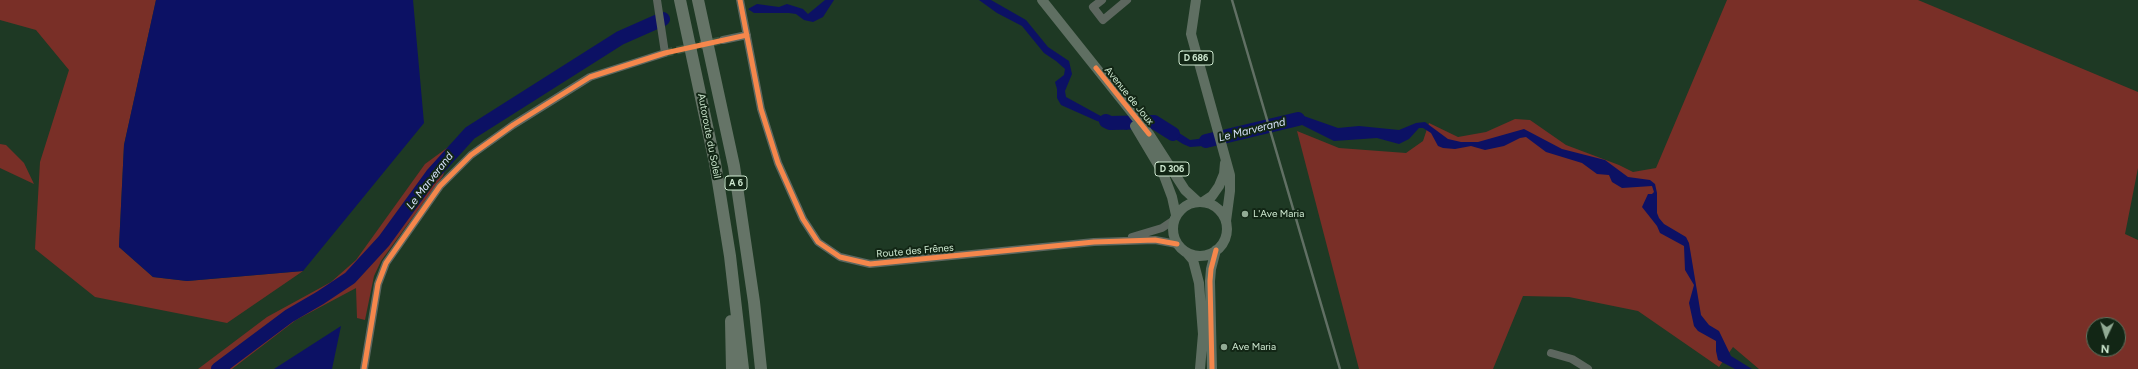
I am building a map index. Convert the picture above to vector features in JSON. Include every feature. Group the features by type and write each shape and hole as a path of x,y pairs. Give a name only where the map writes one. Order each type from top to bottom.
{"highway":[{"name":"Autoroute du Soleil","path":"680,0 714,155 730,256 743,369"},
{"name":"Autoroute du Soleil","path":"698,0 734,166 753,294 761,369"},
{"path":"730,256 732,369"}],"main road":[{"name":"Avenue de Joux","path":"1042,0 1053,13 1080,56 1127,111 1149,134 1185,190 1200,202"},
{"name":"D 686","path":"1196,0 1191,34 1225,153 1231,183 1226,221"},
{"name":"Avenue de Joux","path":"1127,111 1163,172 1172,197 1175,217"},
{"path":"1200,369 1202,334 1199,283 1193,260 1177,244 1173,232 1175,217 1186,206 1200,202 1212,196 1219,186 1226,168 1225,153"},
{"path":"1200,202 1215,206 1226,221 1226,237 1216,250 1210,281 1212,369"},
{"path":"1187,253 1202,256 1216,250"}],"street":[{"path":"364,369 378,284 386,263 440,186 471,155 513,125 590,77 665,53 657,0"},
{"name":"Route des Frênes","path":"740,0 760,109 778,163 807,224 818,242 840,257 870,264 1122,240 1155,240 1177,244"},
{"path":"1102,0 1094,7 1104,20 1127,0"},
{"path":"723,40 747,35"},
{"name":"Route des Frênes","path":"1122,240 1162,228 1175,217"},
{"path":"1551,352 1572,359 1588,369"}],"shaded area":[{"path":"0,0 156,0 124,145 119,247 153,277 187,281 303,271 227,323 95,297 35,249 40,162 69,70 36,30 0,20"},
{"path":"1727,0 1918,0 2138,92 2138,168 2125,234 2138,240 2138,369 1759,369 1733,347 1719,367 1638,311 1569,297 1523,296 1493,369 1359,369 1297,131 1339,148 1406,153 1423,141 1429,123 1458,137 1486,132 1515,119 1530,120 1566,145 1619,165 1633,172 1656,168"},
{"path":"0,144 6,145 24,163 34,184 0,168"},
{"path":"451,145 443,176 381,261 374,276 365,320 357,318 356,288 296,320 232,369 198,369 267,317 331,282 356,260 425,164"}],"water":[{"path":"156,0 413,0 424,123 303,271 187,281 153,277 119,247 124,145"},
{"path":"825,0 834,0 823,17 813,22 804,20 796,14 754,13 748,9 757,4 779,7 787,4 803,9 808,14"},
{"path":"979,0 991,0 1026,20 1048,47 1069,61 1072,74 1065,91 1066,97 1108,120 1120,116 1128,128 1127,130 1097,121 1061,105 1057,98 1055,82 1064,75 1065,69 1044,53 1022,26 997,13"},
{"path":"1301,115 1338,128 1359,126 1399,130 1416,123 1425,122 1448,139 1461,142 1478,142 1524,129 1562,149 1605,160 1628,177 1650,180 1655,184 1657,193 1657,213 1659,218 1664,224 1686,237 1689,243 1701,315 1709,325 1719,331 1731,356 1752,369 1735,369 1718,360 1716,341 1698,331 1694,326 1689,303 1694,285 1685,270 1684,246 1660,233 1657,226 1642,207 1648,194 1652,194 1654,192 1652,186 1622,188 1612,182 1609,175 1597,174 1582,163 1546,152 1526,137 1520,138 1504,146 1485,150 1471,146 1455,149 1443,148 1438,146 1431,133 1423,128 1419,128 1409,139 1399,144 1377,138 1334,141 1302,125 1291,123 1281,126 1279,118"},
{"path":"1158,123 1165,124 1190,140 1214,137 1216,145 1190,147 1159,129 1157,126"},
{"path":"1253,126 1255,134 1230,142 1227,133"},
{"path":"341,326 332,369 274,369"}],"waterway":[{"name":"Le Marverand","path":"218,369 289,316 350,278 384,241 432,175 470,133 620,38 663,19"},
{"name":"Le Marverand","path":"1206,141 1298,119"},
{"name":"Le Marverand","path":"1106,121 1110,123 1154,122 1173,134"}],"tunnel":[{"path":"665,53 723,40"}],"railway":[{"path":"1232,0 1340,369"}],"cycle path":[{"path":"740,0 761,109 778,163 803,219 818,242 840,257 870,264 1094,242 1155,240 1177,244"},
{"path":"364,369 378,284 386,263 440,186 471,155 513,125 590,77 665,53 747,35"},
{"path":"1096,68 1149,134"},
{"path":"1212,369 1210,281 1211,269 1216,250"}],"place":[{"name":"L'Ave Maria","path":"1245,214"},
{"name":"Ave Maria","path":"1224,347"}]}
